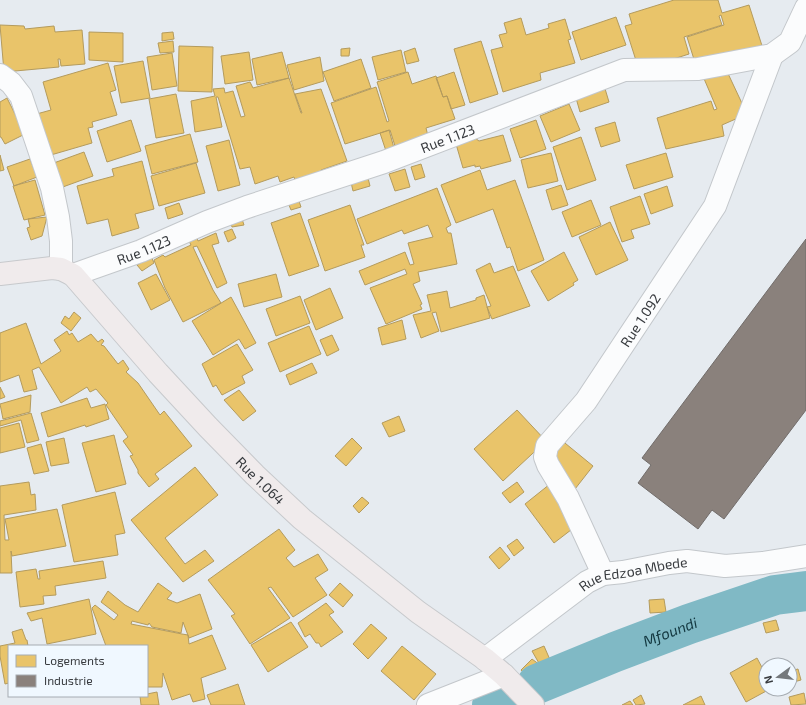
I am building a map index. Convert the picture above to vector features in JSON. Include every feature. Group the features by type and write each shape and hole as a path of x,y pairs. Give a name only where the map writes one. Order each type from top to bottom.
{"main road":[{"path":"0,274 52,268 67,272"},
{"name":"Rue 1.064","path":"67,272 208,427 302,520 418,612 485,659 504,675 533,705"}],"street":[{"name":"Rue 1.123","path":"67,272 141,251 206,222 247,206 384,162 624,70 698,69 772,55 790,42 806,8"},
{"name":"Rue 1.092","path":"603,574 568,498 548,465 545,457 547,446 586,401 715,206 772,55"},
{"path":"0,75 11,82 21,96 52,188 67,272"},
{"name":"Rue Edzoa Mbede","path":"485,659 587,582 603,574 687,561 725,566 763,563 806,556"},
{"path":"428,705 504,675"}],"building: Logements":[{"path":"674,0 718,0 722,13 749,5 764,52 697,69 687,37 724,25 721,15 719,16 722,25 684,37 689,54 639,70 625,26 632,24 629,14"},
{"path":"616,17 626,45 581,60 572,32"},
{"path":"521,18 526,35 549,28 548,24 565,19 571,39 568,40 575,63 540,73 541,80 503,92 491,50 503,47 499,35 507,33 504,23"},
{"path":"0,25 24,26 25,29 54,26 55,32 82,30 85,64 61,66 60,59 58,59 59,67 4,72"},
{"path":"89,32 123,33 123,62 89,60"},
{"path":"173,32 174,39 162,41 162,33"},
{"path":"173,41 174,52 160,53 158,43"},
{"path":"481,41 498,94 470,103 454,49"},
{"path":"179,46 213,47 212,92 178,91"},
{"path":"350,48 349,56 341,56 341,49"},
{"path":"415,48 419,61 407,64 404,52"},
{"path":"401,50 406,72 378,80 372,57"},
{"path":"249,52 253,80 225,84 221,56"},
{"path":"282,52 289,78 257,85 252,59"},
{"path":"172,53 177,86 152,90 147,57"},
{"path":"320,57 324,81 294,90 287,65"},
{"path":"361,59 371,88 334,101 323,72"},
{"path":"143,61 150,98 121,103 114,66"},
{"path":"108,63 116,90 110,92 117,115 92,122 93,127 88,128 92,143 44,157 33,115 51,110 43,82"},
{"path":"724,65 747,114 722,125 724,136 666,149 657,118 711,101 714,110 717,109 702,74"},
{"path":"408,72 412,84 436,76 443,97 447,96 455,119 426,128 428,136 395,146 390,130 345,144 331,103 376,87 387,122 389,121 377,82"},
{"path":"454,72 465,105 451,109 447,96 443,97 436,78"},
{"path":"289,78 301,113 295,94 321,89 347,161 321,170 320,176 296,183 294,177 280,182 278,176 255,184 250,167 240,169 218,97 216,97 222,127 195,132 191,101 215,96 213,89 224,88 225,93 233,91 241,117 245,116 236,86 250,82 253,88"},
{"path":"603,82 609,102 580,112 574,91"},
{"path":"176,94 184,133 156,138 149,99"},
{"path":"7,98 25,134 5,144 0,137 0,102"},
{"path":"569,104 580,130 551,142 540,116"},
{"path":"131,120 141,151 107,162 97,131"},
{"path":"536,120 546,149 520,158 510,129"},
{"path":"615,122 620,141 601,147 595,128"},
{"path":"389,130 394,148 386,151 380,133"},
{"path":"190,134 198,162 152,174 145,146"},
{"path":"503,135 511,161 481,169 480,166 475,167 475,165 463,168 456,144 475,138 479,141"},
{"path":"581,137 596,180 567,190 553,147"},
{"path":"229,140 240,185 218,191 206,146"},
{"path":"84,152 93,176 60,188 51,164"},
{"path":"551,153 558,181 528,188 521,160"},
{"path":"666,153 673,177 634,189 626,165"},
{"path":"0,155 4,170 0,171"},
{"path":"30,159 37,177 14,186 7,167"},
{"path":"142,161 154,209 135,214 139,228 112,236 108,219 87,224 77,186 114,176 112,169"},
{"path":"196,163 205,193 159,206 151,176"},
{"path":"421,164 425,177 415,180 411,167"},
{"path":"405,169 410,187 395,191 389,174"},
{"path":"480,170 487,190 515,180 544,260 518,271 510,247 507,248 493,209 456,223 441,185"},
{"path":"367,174 370,186 353,191 350,178"},
{"path":"35,180 45,215 24,220 13,186"},
{"path":"561,185 568,205 552,210 546,190"},
{"path":"667,186 673,206 651,214 644,194"},
{"path":"437,188 451,225 446,228 448,233 451,233 457,264 418,272 420,281 413,284 422,304 420,305 422,309 386,324 370,288 407,274 405,269 365,285 359,271 405,252 410,265 414,264 408,243 433,237 428,225 404,234 402,230 367,244 357,219"},
{"path":"640,196 650,224 631,230 634,238 622,242 610,207"},
{"path":"298,198 301,207 291,210 287,200"},
{"path":"591,200 601,225 572,237 562,212"},
{"path":"179,203 183,214 168,219 165,208"},
{"path":"350,205 364,245 361,245 365,257 325,271 308,220"},
{"path":"240,213 244,225 232,227 229,216"},
{"path":"300,213 319,266 289,276 271,223"},
{"path":"47,217 42,236 31,240 27,228 30,227 28,219"},
{"path":"610,222 628,260 596,275 579,237"},
{"path":"232,229 236,238 228,242 224,232"},
{"path":"216,233 219,243 212,245 227,283 217,288 197,246 193,247 213,290 221,303 183,322 165,288 154,260 163,255 165,257 191,245 189,241 197,238 198,241"},
{"path":"564,252 578,280 573,283 574,285 548,301 531,271"},
{"path":"151,256 154,263 142,271 137,265"},
{"path":"490,263 494,273 513,266 530,306 492,319 487,307 491,306 476,270"},
{"path":"156,274 170,300 151,310 138,283"},
{"path":"276,274 282,297 244,307 238,284"},
{"path":"330,288 343,318 316,330 304,300"},
{"path":"447,291 450,308 476,300 476,298 484,295 490,318 441,332 436,312 432,313 439,331 421,338 413,315 431,311 427,295"},
{"path":"300,296 310,323 276,336 266,309"},
{"path":"231,297 256,343 245,349 239,339 213,355 192,321"},
{"path":"74,312 81,318 71,331 61,323 65,316 69,319"},
{"path":"402,320 406,339 382,345 378,328"},
{"path":"26,323 41,364 61,351 54,340 67,331 69,335 72,333 78,342 91,334 98,342 102,339 104,341 101,345 104,346 118,364 123,360 129,369 126,372 138,383 160,415 164,411 192,446 155,474 159,479 149,487 138,473 138,470 130,456 133,455 123,441 128,437 106,405 108,403 96,389 90,392 87,387 61,403 39,367 32,370 37,389 24,392 19,375 0,382 0,333"},
{"path":"309,326 321,354 280,372 268,343"},
{"path":"332,335 339,350 327,356 320,340"},
{"path":"237,344 253,370 242,376 245,383 222,395 216,385 213,387 202,364"},
{"path":"312,363 317,373 290,385 286,375"},
{"path":"0,387 5,397 0,399"},
{"path":"239,390 256,411 243,421 224,400"},
{"path":"31,395 30,412 3,419 0,404"},
{"path":"87,398 91,408 105,404 109,419 48,437 41,413"},
{"path":"517,410 546,441 503,481 474,449"},
{"path":"31,413 39,440 27,443 21,420 0,426 0,421"},
{"path":"399,416 405,431 389,437 382,423"},
{"path":"19,423 25,447 0,453 0,428"},
{"path":"114,435 126,484 96,492 82,443"},
{"path":"64,438 69,463 51,466 46,442"},
{"path":"352,438 362,448 346,466 335,456"},
{"path":"560,439 593,466 575,489 541,462"},
{"path":"41,444 49,471 34,474 27,448"},
{"path":"195,467 218,495 165,538 185,564 205,550 214,561 183,582 131,520"},
{"path":"29,482 31,495 35,494 36,510 4,515 5,540 9,540 5,519 57,509 66,546 12,556 11,551 12,573 0,573 0,486"},
{"path":"517,482 524,492 510,503 502,493"},
{"path":"550,484 580,523 554,543 525,504"},
{"path":"115,492 125,533 115,535 118,555 74,562 62,505"},
{"path":"362,497 369,503 359,513 353,506"},
{"path":"279,529 295,550 286,558 294,567 318,554 328,570 315,578 327,595 293,617 271,587 268,588 290,618 250,644 231,616 235,614 208,580"},
{"path":"517,539 524,548 514,556 507,546"},
{"path":"500,547 510,559 499,569 489,557"},
{"path":"103,561 106,578 55,586 56,595 43,596 44,604 20,607 16,572 36,569 38,579 40,579 39,571"},
{"path":"158,583 172,593 167,599 177,603 200,594 212,629 189,638 188,635 189,644 212,635 226,669 201,678 205,699 193,702 190,694 172,700 163,673 162,687 148,687 148,645 106,645 92,608 95,605 114,620 118,615 101,602 108,591 125,605 138,612","holes":["132,621 148,625 149,623 152,627 181,633 183,622 188,635 131,624"]},
{"path":"340,583 353,595 343,607 329,595"},
{"path":"89,599 96,634 47,644 42,618 31,621 27,613"},
{"path":"664,599 666,612 650,613 649,600"},
{"path":"326,603 334,612 329,615 343,632 321,647 319,643 316,643 310,634 305,637 298,623"},
{"path":"776,620 779,630 766,633 763,623"},
{"path":"291,622 308,647 268,672 251,645"},
{"path":"371,624 387,638 368,659 353,644"},
{"path":"22,629 28,645 8,645 8,683 5,684 0,656 0,646 15,643 12,632"},
{"path":"402,646 436,674 414,700 381,671"},
{"path":"544,646 551,662 540,666 530,680 521,670 532,659 540,665 532,651"},
{"path":"757,658 758,696 746,702 730,673"},
{"path":"798,669 801,680 798,681"},
{"path":"238,684 245,705 211,705 207,695"},
{"path":"157,692 159,705 141,705 140,697 148,697 148,694"},
{"path":"804,693 806,704 791,705 789,697 798,697 798,695"},
{"path":"641,695 645,704 636,705 633,700"},
{"path":"701,696 705,705 683,705"},
{"path":"630,701 633,705 622,705"}],"building: Industrie":[{"path":"806,239 806,410 724,519 712,510 698,529 638,483 651,465 642,458"}],"waterway":[{"name":"Mfoundi","path":"537,684 689,624 775,595 806,591"},
{"name":"Mfoundi","path":"492,705 498,702"}]}
